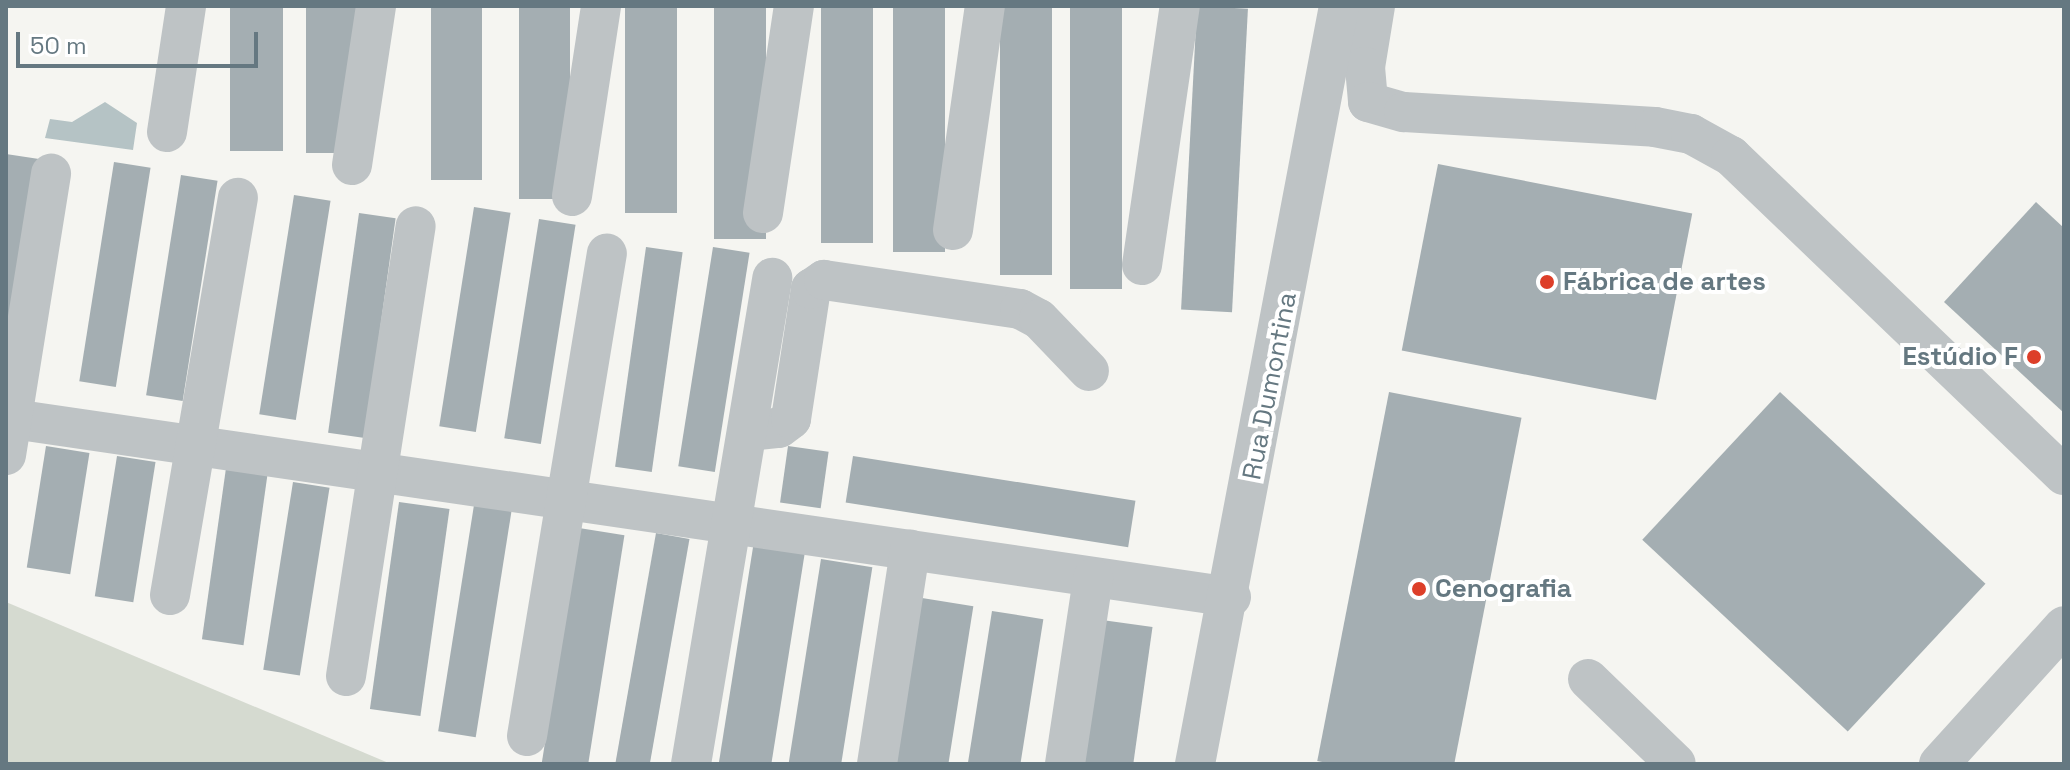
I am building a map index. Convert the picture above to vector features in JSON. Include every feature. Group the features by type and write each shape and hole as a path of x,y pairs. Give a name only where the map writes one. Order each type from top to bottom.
{"street":[{"path":"167,132 186,6"},
{"path":"352,165 376,6"},
{"path":"572,196 601,6"},
{"path":"763,213 794,6"},
{"path":"953,230 985,6"},
{"path":"1142,265 1180,6"},
{"name":"Rua Dumontina","path":"1195,764 1231,597 1339,6"},
{"path":"1375,6 1365,67 1368,102 1404,112 1655,127 1691,134 1731,156 2064,475"},
{"path":"51,174 8,431 199,443 566,503 733,523 1231,597"},
{"path":"170,595 199,443 238,198"},
{"path":"346,676 416,226"},
{"path":"527,736 607,254"},
{"path":"691,764 772,278"},
{"path":"748,431 779,428 791,419 811,289 824,280 1020,309 1039,319 1089,371"},
{"path":"877,764 910,550"},
{"path":"1065,764 1093,578"},
{"path":"1939,764 2064,626"},
{"path":"1588,679 1676,764"}],"shaded area":[{"path":"105,102 137,123 133,150 45,138 50,119 72,122"},
{"path":"6,602 391,764 6,764"}],"building":[{"path":"230,6 283,6 283,151 230,151"},
{"path":"306,6 358,6 358,153 306,153"},
{"path":"431,6 482,6 482,180 431,180"},
{"path":"519,6 570,6 570,199 519,199"},
{"path":"625,6 677,6 677,213 625,213"},
{"path":"714,6 766,6 766,239 714,239"},
{"path":"821,6 873,6 873,243 821,243"},
{"path":"893,6 945,6 945,252 893,252"},
{"path":"1000,6 1052,6 1052,275 1000,275"},
{"path":"1070,6 1122,6 1122,289 1070,289"},
{"path":"1197,6 1248,9 1232,312 1181,310"},
{"path":"6,154 39,159 6,372"},
{"path":"114,162 151,168 116,387 79,381"},
{"name":"Fábrica de artes","path":"1438,164 1692,213 1656,400 1402,351"},
{"path":"181,175 218,181 183,401 146,395"},
{"path":"294,195 331,201 296,420 259,414"},
{"name":"Estúdio F","path":"2036,202 2064,228 2064,413 1944,302"},
{"path":"474,207 511,213 476,432 439,426"},
{"path":"359,213 396,218 365,438 328,433"},
{"path":"539,219 576,225 541,444 504,438"},
{"path":"646,247 683,252 652,472 615,467"},
{"path":"713,247 750,253 715,472 678,466"},
{"name":"Cenografia","path":"1389,392 1522,418 1454,764 1332,764 1317,761"},
{"path":"1780,392 1986,584 1848,731 1642,540"},
{"path":"46,446 89,453 70,574 27,567"},
{"path":"788,446 829,452 821,508 780,502"},
{"path":"117,456 156,462 133,602 95,596"},
{"path":"853,456 1135,501 1128,547 846,502"},
{"path":"226,468 268,474 244,645 202,639"},
{"path":"293,482 330,488 300,675 263,670"},
{"path":"399,502 450,509 420,716 370,709"},
{"path":"474,505 512,511 476,737 438,731"},
{"path":"579,528 624,535 588,764 542,764"},
{"path":"656,533 689,539 650,764 615,763"},
{"path":"754,541 805,549 771,764 719,764"},
{"path":"821,559 872,567 841,764 789,763"},
{"path":"922,598 973,606 948,764 896,764"},
{"path":"992,611 1043,619 1020,764 968,764"},
{"path":"1102,620 1153,627 1133,764 1082,764"}],"place":[{"name":"Fábrica de artes","path":"1547,282"},
{"name":"Estúdio F","path":"2034,357"},
{"name":"Cenografia","path":"1419,589"}]}
